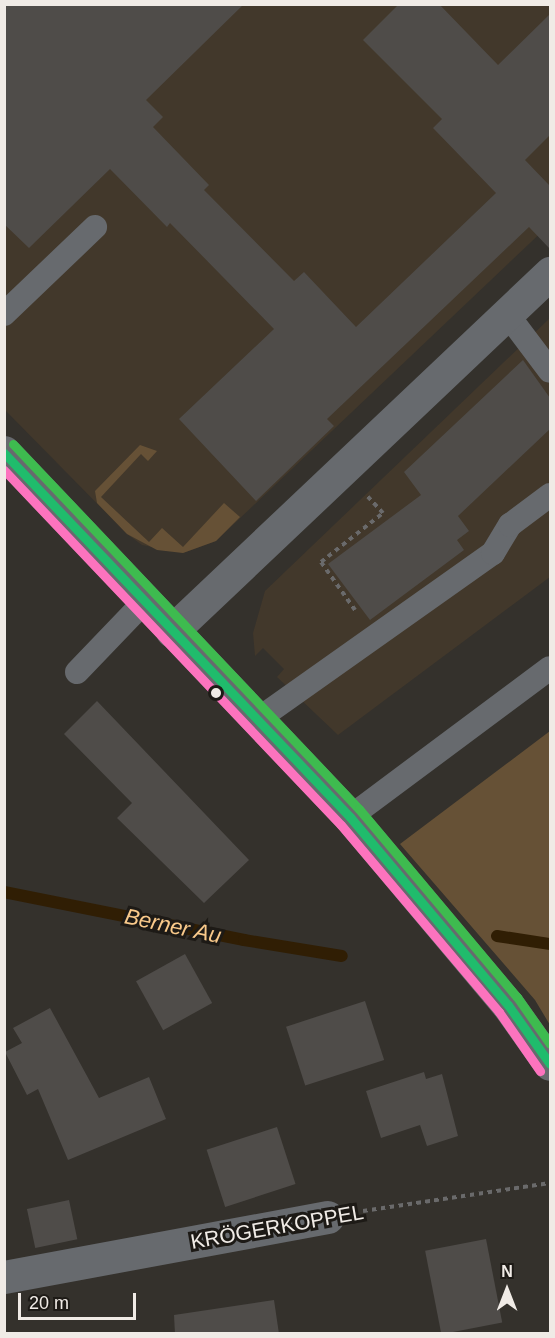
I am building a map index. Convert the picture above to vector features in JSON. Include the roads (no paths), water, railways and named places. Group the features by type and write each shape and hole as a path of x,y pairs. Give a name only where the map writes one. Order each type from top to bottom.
{"street":[{"path":"172,631 550,273"},
{"path":"4,452 350,817 501,997 550,1064"},
{"name":"KRÖGERKOPPEL","path":"4,1277 327,1217"}],"lane":[{"path":"4,314 95,227"},
{"path":"507,314 550,371"},
{"path":"257,720 493,553 510,525 550,495"},
{"path":"76,672 145,601"},
{"path":"350,817 550,668"}],"waterway":[{"name":"Berner Au","path":"4,892 244,940 342,956"},
{"name":"Berner Au","path":"497,936 550,944"}]}
